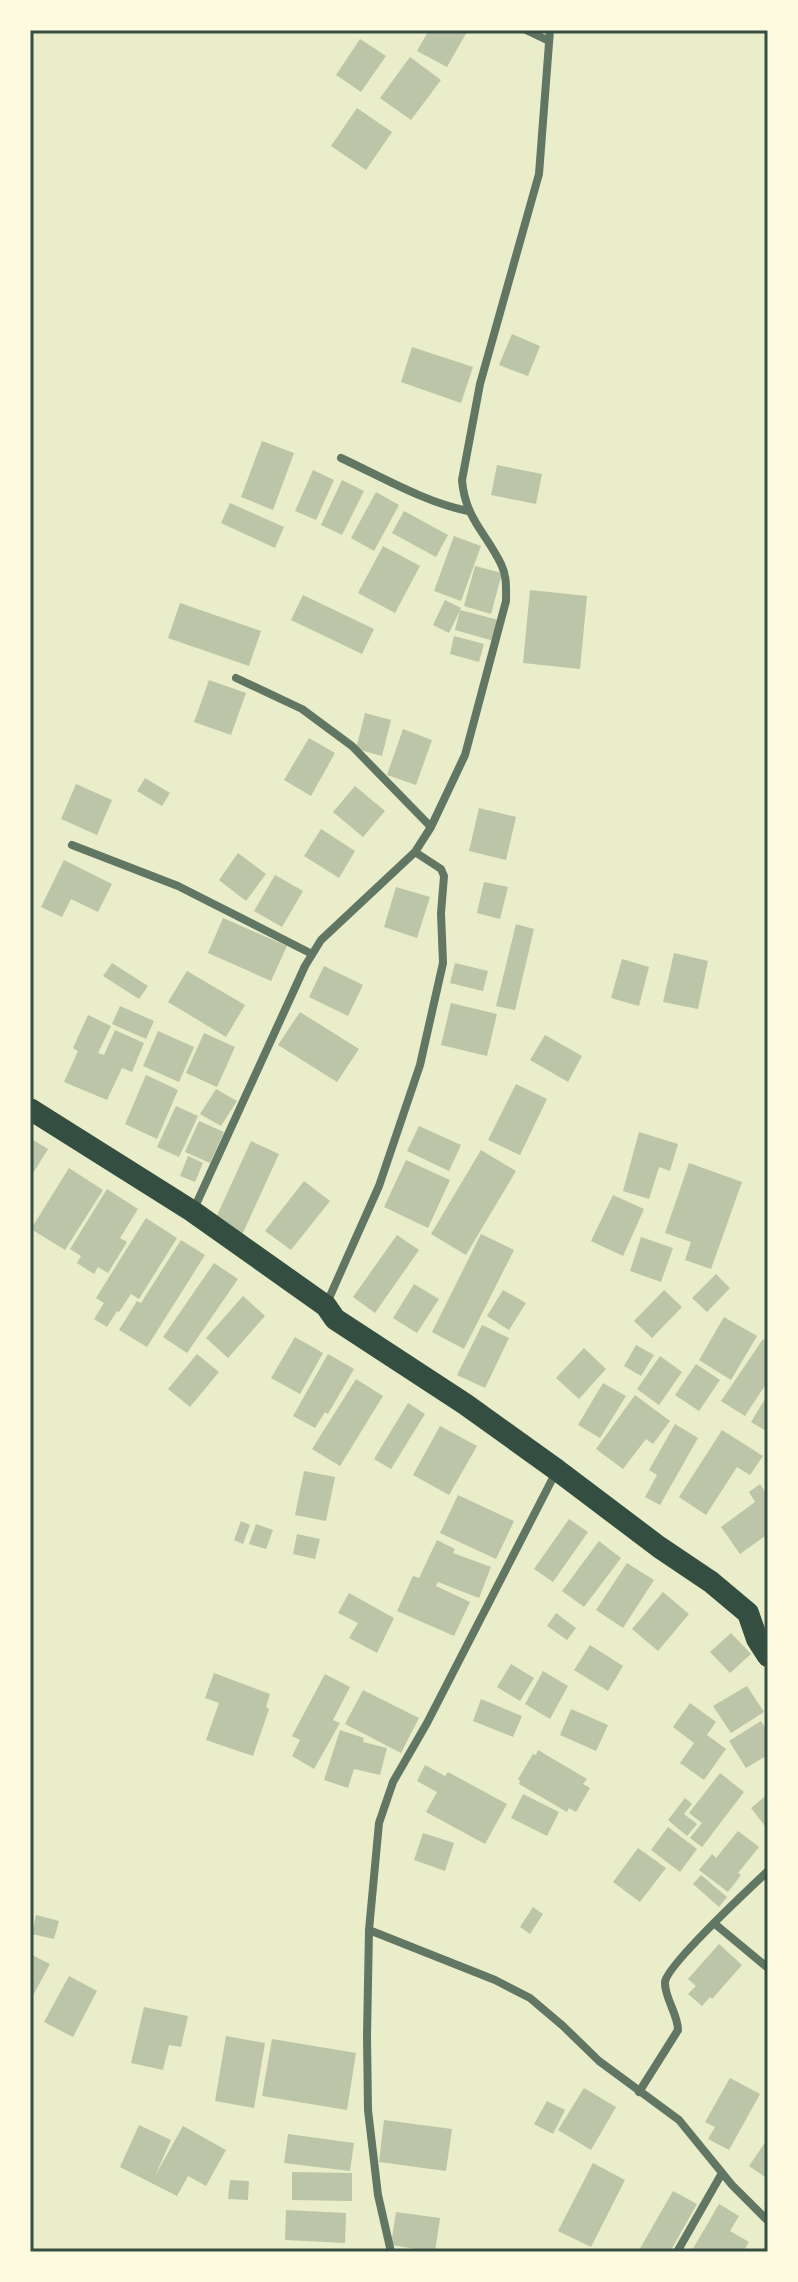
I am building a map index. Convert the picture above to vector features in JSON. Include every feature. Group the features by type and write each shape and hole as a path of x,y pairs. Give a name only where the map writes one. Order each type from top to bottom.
{"highway":[{"path":"30,1109 192,1211 326,1306 335,1319 465,1404 711,1582 748,1613 757,1639 768,1656"}],"street":[{"path":"526,30 549,41"},
{"path":"192,1211 312,954 321,940 415,852 431,827 465,755 506,601 506,582 501,565 468,511 462,480 480,384 539,174 550,30"},
{"path":"341,458 435,501 468,511"},
{"path":"236,678 302,709 352,746 431,827"},
{"path":"72,845 178,886 312,954"},
{"path":"326,1306 384,1171 420,1065 443,963 441,913 444,876 441,869 415,852"},
{"path":"391,2252 378,2195 368,2110 369,1930 379,1823 393,1782 427,1723 557,1470"},
{"path":"639,2092 678,2030 665,1986 666,1977 768,1871"},
{"path":"715,1924 768,1968"},
{"path":"369,1930 495,1980 530,1998 599,2061 679,2120 722,2173 768,2221"},
{"path":"677,2252 722,2173"}],"building":[{"path":"429,30 468,30 447,67 417,51"},
{"path":"360,39 386,56 361,92 336,75"},
{"path":"410,57 441,80 411,120 380,98"},
{"path":"357,108 392,132 366,170 331,146"},
{"path":"512,334 540,346 528,376 499,365"},
{"path":"412,347 473,367 461,403 401,382"},
{"path":"262,441 294,453 273,510 241,497"},
{"path":"497,465 542,474 536,504 491,495"},
{"path":"313,470 334,480 316,520 295,511"},
{"path":"342,480 364,491 342,535 321,525"},
{"path":"376,492 399,505 374,551 351,538"},
{"path":"230,503 284,527 275,548 221,523"},
{"path":"404,511 448,535 436,557 392,533"},
{"path":"454,536 481,546 461,601 434,591"},
{"path":"383,546 420,566 395,613 358,593"},
{"path":"475,566 502,573 491,614 464,606"},
{"path":"530,590 587,596 580,669 523,663"},
{"path":"303,595 374,629 362,654 291,620"},
{"path":"445,600 461,608 449,633 433,625"},
{"path":"180,603 261,631 249,666 168,638"},
{"path":"460,610 499,620 494,641 455,630"},
{"path":"454,636 484,644 479,662 450,654"},
{"path":"209,680 246,693 231,735 194,722"},
{"path":"365,713 391,720 382,756 356,749"},
{"path":"403,729 432,740 416,785 387,775"},
{"path":"309,738 335,753 311,796 284,780"},
{"path":"145,778 170,793 162,806 137,791"},
{"path":"76,784 112,800 97,835 61,819"},
{"path":"355,786 385,811 363,837 333,812"},
{"path":"479,808 516,817 506,860 469,851"},
{"path":"321,829 355,851 339,878 304,856"},
{"path":"238,853 266,874 246,901 219,880"},
{"path":"64,860 112,884 98,912 71,899 62,917 41,907"},
{"path":"275,875 303,891 282,927 254,911"},
{"path":"484,882 508,887 500,919 477,913"},
{"path":"396,887 430,897 417,938 384,927"},
{"path":"223,918 287,946 271,981 208,953"},
{"path":"516,924 534,929 515,1010 496,1006"},
{"path":"674,953 708,961 698,1009 663,1002"},
{"path":"622,959 649,967 639,1006 611,998"},
{"path":"112,963 148,986 139,999 103,976"},
{"path":"455,963 488,971 483,991 450,983"},
{"path":"324,966 363,985 348,1016 309,997"},
{"path":"187,971 245,1005 226,1037 168,1002"},
{"path":"451,1003 497,1014 487,1056 441,1045"},
{"path":"120,1006 154,1021 146,1039 112,1024"},
{"path":"300,1012 359,1049 337,1082 278,1045"},
{"path":"88,1015 111,1026 98,1053 104,1055 115,1030 144,1043 132,1072 122,1068 107,1100 64,1082 78,1051 73,1048"},
{"path":"158,1031 194,1047 179,1082 143,1066"},
{"path":"204,1033 235,1047 217,1087 186,1073"},
{"path":"545,1035 582,1056 568,1082 530,1060"},
{"path":"146,1075 178,1090 157,1139 125,1124"},
{"path":"516,1084 547,1099 520,1155 488,1140"},
{"path":"216,1089 237,1101 221,1126 200,1114"},
{"path":"176,1106 198,1116 179,1157 157,1147"},
{"path":"199,1121 224,1132 210,1163 185,1152"},
{"path":"419,1126 461,1145 449,1171 407,1151"},
{"path":"639,1132 678,1144 670,1171 659,1167 649,1199 623,1191"},
{"path":"30,1138 48,1149 30,1178"},
{"path":"251,1141 279,1154 242,1235 214,1222"},
{"path":"481,1150 516,1171 466,1255 431,1234"},
{"path":"188,1156 203,1163 195,1182 180,1176"},
{"path":"406,1160 450,1180 428,1228 384,1207"},
{"path":"689,1163 742,1182 711,1269 685,1260 691,1242 665,1233"},
{"path":"69,1168 103,1190 65,1250 31,1229"},
{"path":"304,1181 330,1201 291,1250 265,1231"},
{"path":"107,1189 138,1209 120,1238 127,1242 108,1273 98,1267 94,1274 77,1263 81,1256 70,1249"},
{"path":"613,1195 644,1209 623,1256 591,1241"},
{"path":"146,1218 177,1238 139,1299 131,1294 107,1327 94,1319 104,1303 96,1298"},
{"path":"481,1234 514,1250 464,1349 432,1332"},
{"path":"397,1235 419,1250 375,1313 353,1297"},
{"path":"641,1237 673,1248 661,1282 630,1271"},
{"path":"181,1240 205,1255 147,1347 119,1330 137,1301 141,1303"},
{"path":"214,1263 238,1279 187,1353 163,1337"},
{"path":"716,1274 730,1288 707,1312 692,1298"},
{"path":"414,1284 439,1299 417,1333 393,1318"},
{"path":"503,1290 526,1303 509,1330 487,1316"},
{"path":"664,1290 682,1307 652,1338 634,1321"},
{"path":"243,1296 265,1316 228,1358 206,1338"},
{"path":"724,1317 757,1336 731,1380 699,1360"},
{"path":"482,1325 509,1338 485,1388 457,1375"},
{"path":"295,1337 323,1353 300,1394 271,1378"},
{"path":"763,1339 768,1342 768,1381 745,1416 721,1401"},
{"path":"636,1345 654,1355 641,1376 624,1366"},
{"path":"584,1348 606,1369 579,1399 556,1378"},
{"path":"197,1354 219,1372 190,1407 168,1389"},
{"path":"328,1354 354,1369 328,1414 325,1412 315,1428 293,1416"},
{"path":"660,1356 682,1372 659,1405 637,1389"},
{"path":"696,1364 720,1380 699,1411 675,1395"},
{"path":"356,1379 383,1396 340,1466 312,1449"},
{"path":"603,1383 626,1396 600,1438 578,1425"},
{"path":"768,1394 768,1432 751,1422"},
{"path":"635,1395 670,1421 653,1444 646,1439 623,1469 596,1449"},
{"path":"408,1403 425,1414 391,1469 374,1459"},
{"path":"675,1424 698,1438 660,1505 645,1497 657,1475 649,1470"},
{"path":"440,1426 477,1446 449,1495 413,1475"},
{"path":"722,1430 763,1456 750,1475 737,1467 706,1515 679,1497"},
{"path":"304,1471 335,1477 326,1521 295,1515"},
{"path":"760,1484 765,1492 768,1490 768,1534 740,1554 721,1527 755,1502 749,1492"},
{"path":"458,1495 514,1521 496,1559 440,1533"},
{"path":"569,1519 588,1532 553,1582 534,1569"},
{"path":"241,1521 250,1525 243,1544 234,1540"},
{"path":"256,1524 273,1530 266,1549 249,1544"},
{"path":"297,1534 320,1539 315,1559 293,1554"},
{"path":"437,1540 455,1549 453,1553 491,1567 479,1598 438,1582 436,1586 470,1602 454,1636 397,1611 413,1576 419,1578"},
{"path":"599,1541 621,1558 584,1607 562,1591"},
{"path":"627,1563 654,1580 623,1628 596,1610"},
{"path":"663,1592 689,1614 658,1651 632,1629"},
{"path":"349,1593 394,1618 377,1653 349,1638 358,1623 338,1613"},
{"path":"556,1613 576,1628 567,1640 547,1626"},
{"path":"731,1633 751,1654 730,1673 710,1652"},
{"path":"590,1645 623,1666 608,1691 574,1670"},
{"path":"511,1664 534,1678 520,1701 497,1687"},
{"path":"543,1671 568,1686 550,1719 525,1704"},
{"path":"214,1673 270,1694 266,1707 269,1709 253,1756 206,1740 219,1703 205,1698"},
{"path":"325,1674 350,1687 333,1720 340,1723 314,1769 292,1756 300,1740 292,1736"},
{"path":"747,1686 764,1712 731,1733 713,1706"},
{"path":"363,1690 419,1718 401,1753 345,1724"},
{"path":"481,1699 522,1716 513,1737 473,1721"},
{"path":"690,1703 716,1722 707,1735 726,1749 704,1780 680,1763 694,1743 673,1727"},
{"path":"571,1709 608,1725 596,1751 560,1735"},
{"path":"761,1721 768,1732 768,1755 746,1768 729,1741"},
{"path":"340,1730 364,1738 363,1742 387,1748 380,1775 354,1769 348,1788 324,1780"},
{"path":"538,1750 587,1779 583,1784 590,1788 576,1812 569,1808 567,1812 519,1784 518,1779"},
{"path":"425,1765 445,1776 448,1772 507,1804 485,1844 426,1812 437,1792 417,1781"},
{"path":"720,1773 744,1792 702,1847 690,1838 702,1823 689,1813"},
{"path":"523,1794 559,1812 547,1836 511,1818"},
{"path":"768,1794 768,1830 751,1808"},
{"path":"685,1798 692,1804 684,1814 697,1824 687,1836 668,1820"},
{"path":"668,1827 697,1849 680,1872 651,1850"},
{"path":"738,1831 759,1847 738,1873 741,1875 728,1892 699,1870 712,1854 716,1858"},
{"path":"423,1833 454,1843 445,1871 414,1860"},
{"path":"638,1848 666,1868 640,1902 613,1882"},
{"path":"701,1875 727,1897 719,1907 693,1884"},
{"path":"533,1907 543,1914 530,1934 520,1927"},
{"path":"36,1915 59,1921 54,1939 32,1934"},
{"path":"719,1944 742,1965 702,2006 688,1994 696,1986 688,1979"},
{"path":"30,1954 50,1964 30,2001"},
{"path":"69,1976 97,1991 73,2037 44,2022"},
{"path":"144,2007 188,2016 181,2047 169,2045 163,2070 131,2063"},
{"path":"226,2036 265,2043 254,2108 215,2101"},
{"path":"272,2039 356,2053 347,2110 262,2096"},
{"path":"730,2078 760,2094 729,2150 708,2139 715,2127 705,2122"},
{"path":"584,2088 616,2107 591,2150 558,2130"},
{"path":"547,2101 565,2110 553,2134 534,2124"},
{"path":"384,2120 452,2129 446,2171 379,2162"},
{"path":"139,2125 171,2140 155,2176 183,2126 226,2150 206,2186 188,2176 177,2196 120,2167"},
{"path":"288,2134 354,2143 350,2171 284,2163"},
{"path":"768,2138 768,2179 749,2166"},
{"path":"593,2163 625,2180 591,2247 558,2231"},
{"path":"292,2172 352,2173 352,2201 292,2200"},
{"path":"230,2180 249,2181 248,2200 228,2199"},
{"path":"673,2191 697,2204 670,2252 638,2252"},
{"path":"719,2204 739,2216 730,2231 749,2242 743,2252 691,2252"},
{"path":"286,2210 346,2213 345,2243 285,2240"},
{"path":"396,2212 440,2218 435,2252 391,2245"}]}
